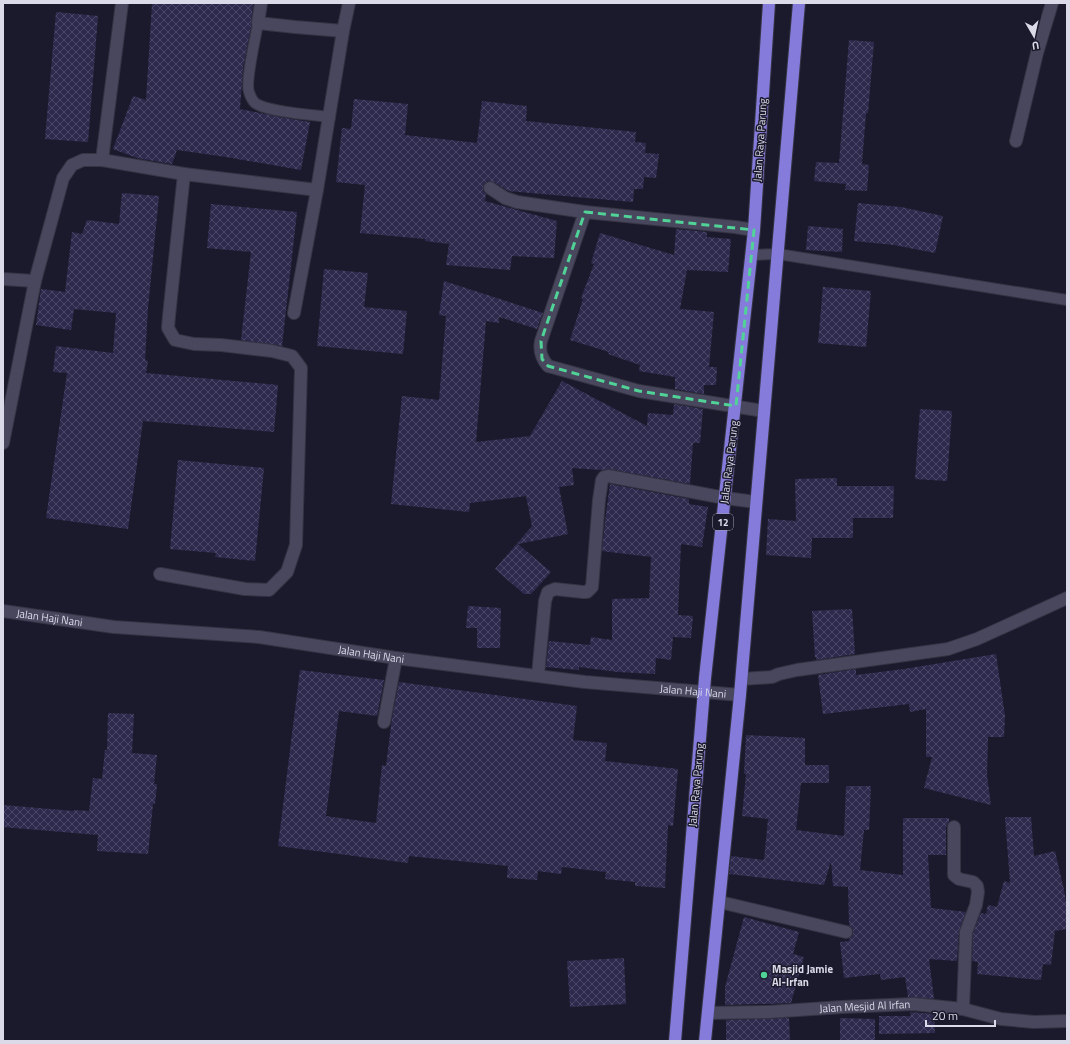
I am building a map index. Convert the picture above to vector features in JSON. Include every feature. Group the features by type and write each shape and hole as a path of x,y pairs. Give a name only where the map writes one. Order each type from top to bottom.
{"highway":[{"name":"Jalan Raya Parung","path":"675,1041 704,693 752,255 769,3"},
{"path":"705,1041 742,679 799,3"}],"street":[{"path":"102,160 122,3"},
{"path":"261,3 258,23 343,31"},
{"path":"294,313 330,117 343,31 349,3"},
{"path":"1016,141 1037,53 1052,3"},
{"path":"3,444 35,281 62,178 72,165 83,160 102,160 184,174 317,190"},
{"path":"160,574 245,589 269,590 287,572 296,545 301,368 292,356 272,351 221,345 194,344 175,340 168,328 184,174"},
{"path":"490,188 505,198 517,202 585,212 754,230"},
{"path":"585,212 541,341 539,350 542,359 548,366 639,390 764,411"},
{"path":"3,279 35,281"},
{"path":"538,675 545,601 548,592 555,590 587,592 592,587 598,500 604,477 608,476 725,498 756,502"},
{"path":"742,679 772,677 797,670 948,648 977,639 1067,598"},
{"name":"Jalan Haji Nani","path":"3,611 114,627 259,637 396,658 585,682 704,693 740,694"},
{"path":"384,722 396,658"},
{"path":"954,827 954,875 959,879 973,882 977,886 978,892 976,905 966,932 963,1009"},
{"path":"720,902 846,932"},
{"name":"Jalan Mesjid Al Irfan","path":"708,1013 768,1012 913,1004 963,1009 1001,1019 1034,1022 1067,1021"}],"lane":[{"path":"258,23 248,92 255,102 265,107 282,111 330,117"},
{"path":"752,255 778,254 1067,300"}],"highlighted area":[{"path":"585,212 754,230 736,406 639,391 548,366 542,359 541,341"}],"building":[{"path":"152,3 253,3 251,27 243,68 240,109 310,122 301,170 177,150 172,164 137,158 113,149 133,96 146,100"},
{"path":"56,12 98,16 88,142 45,139"},
{"path":"849,40 874,42 862,164 869,165 867,191 845,190 846,184 814,181 816,162 839,163"},
{"path":"354,99 408,104 405,135 477,143 482,101 527,106 526,121 636,132 635,142 646,143 645,153 659,154 656,178 644,177 643,189 634,189 633,202 508,191 494,182 487,181 483,187 483,191 486,194 485,201 557,221 554,258 512,256 510,270 446,265 449,244 425,241 425,239 360,233 365,185 336,182 342,128 351,129"},
{"path":"122,193 159,196 148,308 145,360 148,361 146,373 278,385 274,432 143,421 128,529 46,518 67,373 53,372 56,346 113,353 116,313 74,309 71,330 36,325 41,289 65,292 72,232 82,234 87,220 119,224"},
{"path":"858,203 901,207 943,216 935,253 894,245 854,241"},
{"path":"211,204 297,212 282,346 241,340 251,252 207,248"},
{"path":"808,226 843,229 842,252 806,250"},
{"path":"676,229 707,232 707,237 731,239 728,272 687,270 680,309 714,312 709,367 717,367 716,385 704,385 704,394 675,389 675,377 639,371 640,365 608,354 609,352 570,340 583,299 581,298 594,264 591,263 600,233 674,255"},
{"path":"324,269 368,273 364,307 407,311 403,354 317,346"},
{"path":"444,281 543,313 537,329 499,317 499,323 486,321 476,442 530,436 562,381 647,426 648,413 673,415 674,404 703,409 700,443 693,443 690,484 609,469 572,468 574,485 559,487 568,534 518,544 551,572 531,594 524,594 495,569 532,526 526,496 470,503 469,512 391,504 402,396 439,400 446,316 439,315"},
{"path":"823,287 871,291 866,347 818,343"},
{"path":"920,409 952,411 947,481 915,479"},
{"path":"178,460 264,468 255,561 215,557 216,553 170,549"},
{"path":"837,478 837,486 894,486 893,518 853,518 853,538 812,538 811,558 766,555 768,519 796,521 795,479"},
{"path":"610,484 689,499 689,504 708,507 702,547 681,544 678,615 693,616 691,638 673,637 671,660 656,658 655,674 618,672 579,667 579,670 546,667 549,641 590,645 591,637 612,640 612,599 649,598 651,557 602,551"},
{"path":"468,606 501,608 500,648 477,648 477,628 466,628"},
{"path":"852,609 855,654 816,660 812,611"},
{"path":"996,654 1005,716 1004,737 988,737 987,776 991,805 924,788 932,757 926,757 926,709 910,712 909,704 823,714 818,675 856,669 856,675"},
{"path":"300,670 384,680 377,716 339,711 326,816 376,823 382,765 386,766 392,718 399,682 577,706 573,740 607,743 605,761 678,769 673,826 668,825 665,888 635,886 635,882 605,879 606,872 562,867 561,874 538,871 537,880 507,878 508,866 409,856 408,863 278,846"},
{"path":"108,713 134,714 132,753 157,755 154,784 157,784 155,804 153,804 148,854 97,851 98,835 3,827 3,805 89,811 93,778 102,779 105,750 107,750"},
{"path":"746,735 805,738 805,765 829,765 829,783 801,783 796,830 844,836 846,786 871,786 869,830 864,830 860,870 903,875 903,818 949,818 949,822 946,827 946,855 928,855 931,908 966,912 959,931 957,961 929,959 934,999 908,997 905,977 881,980 880,974 844,978 840,942 849,941 853,934 853,930 849,925 848,887 833,886 831,861 824,885 729,874 731,856 764,860 768,819 742,816 746,774 744,774"},
{"path":"1005,817 1031,817 1034,856 1055,851 1064,890 1067,908 1067,929 1055,931 1051,965 1043,964 1041,980 977,974 978,962 972,961 973,933 981,913 986,914 988,905 997,907 1004,881 1010,883"},
{"name":"Masjid Jamie Al-Irfan","path":"744,917 799,932 793,954 804,957 791,1003 725,1005 725,987"},
{"path":"624,958 626,1004 570,1007 567,961"},
{"path":"910,1012 934,1014 935,1033 879,1034 879,1016 911,1016"},
{"path":"789,1018 790,1041 726,1041 726,1020"},
{"path":"840,1018 875,1019 875,1041 840,1041"}],"place":[{"name":"Masjid Jamie Al-Irfan","path":"764,975"}]}
